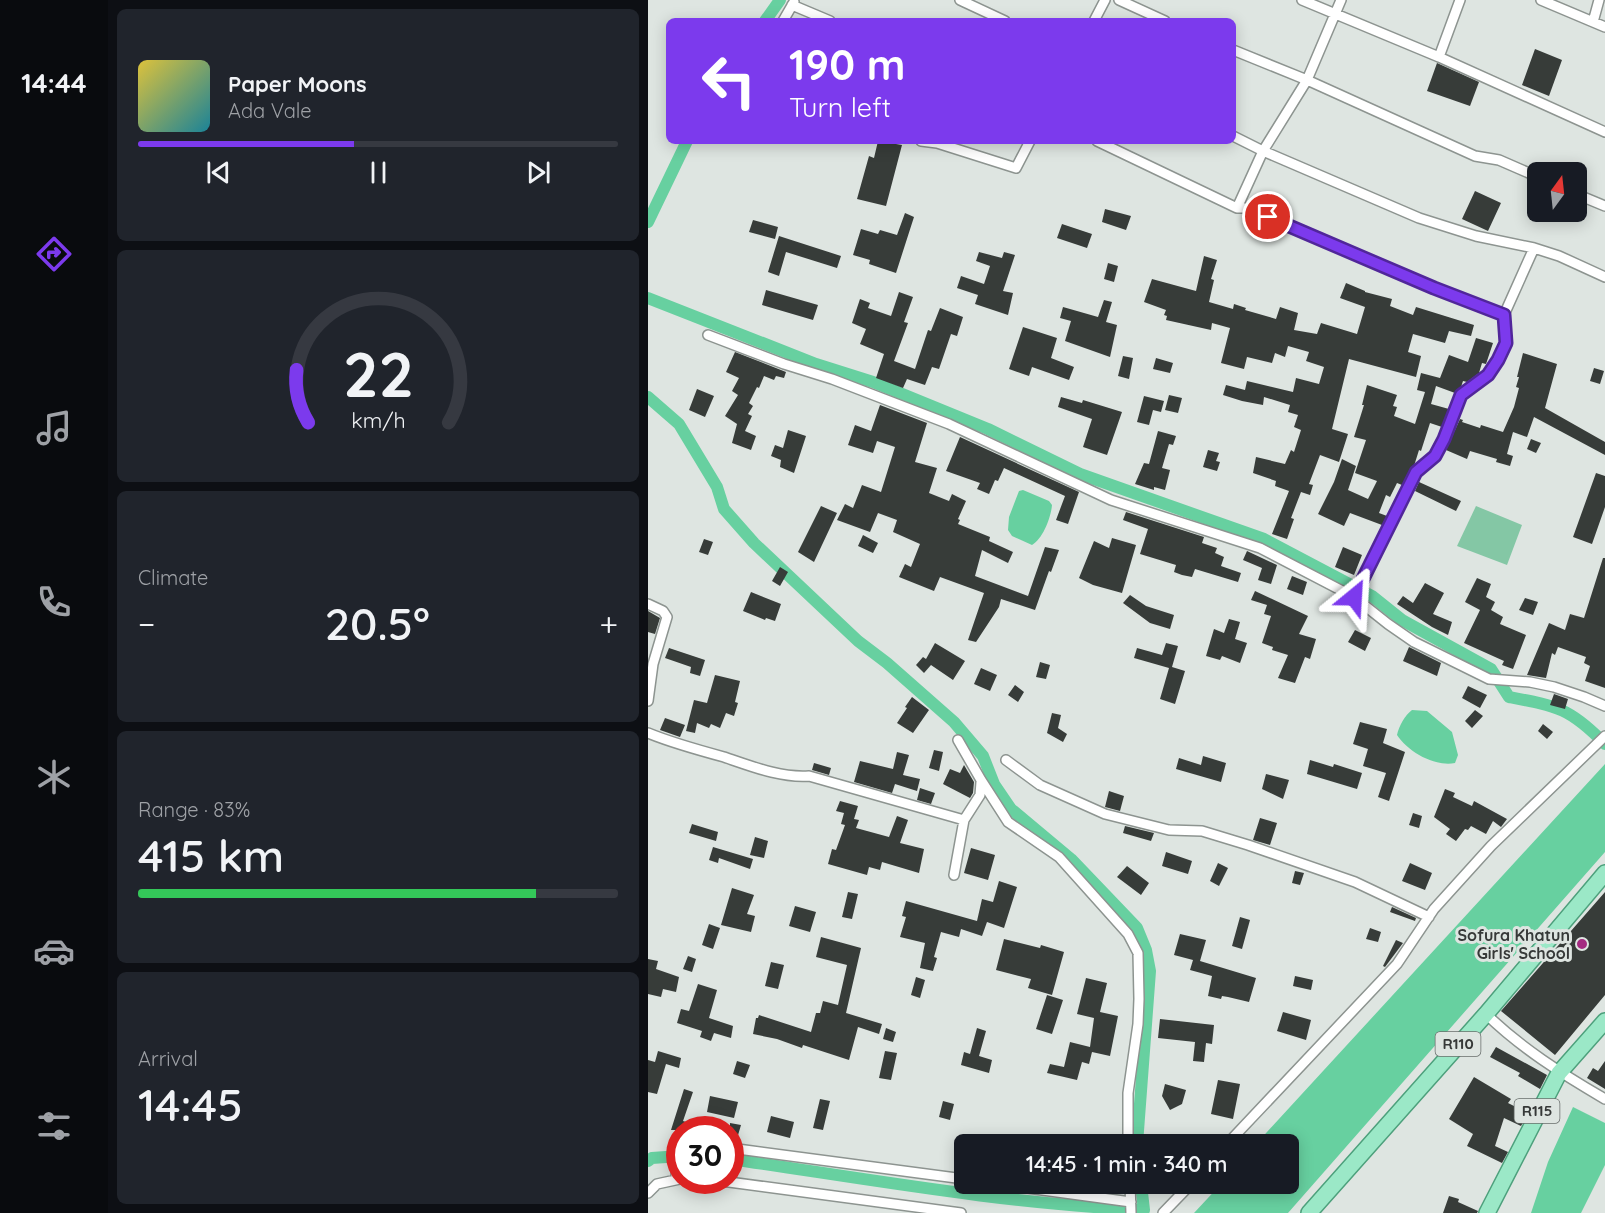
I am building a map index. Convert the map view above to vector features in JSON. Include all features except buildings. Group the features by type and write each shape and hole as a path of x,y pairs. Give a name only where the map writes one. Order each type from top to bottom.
{"main road":[{"name":"R110","path":"1309,1213 1486,1014 1605,873"},
{"name":"R115","path":"1487,1213 1559,1072 1605,1021"}],"street":[{"path":"960,0 999,18"},
{"path":"1096,18 1105,0"},
{"path":"1119,0 1159,18"},
{"path":"1302,0 1439,57 1605,132"},
{"path":"1237,208 1263,152 1307,80 1341,0"},
{"path":"1439,57 1460,0"},
{"path":"1541,0 1605,27"},
{"path":"1593,22 1599,0"},
{"path":"785,18 794,3 824,18"},
{"path":"1236,51 1307,80 1475,156 1499,160 1527,172"},
{"path":"1236,138 1263,152 1419,218 1476,236 1534,248 1559,256 1605,277"},
{"path":"940,144 1016,168 1028,144"},
{"path":"1103,144 1237,208 1248,208 1434,288 1504,315"},
{"path":"1587,199 1605,207"},
{"path":"1354,597 1416,472 1435,456 1461,395 1488,375 1498,360 1506,343 1504,315 1534,248"},
{"path":"708,335 949,424 1111,500 1260,548 1354,597 1414,642 1489,680 1530,682 1554,687 1605,706"},
{"path":"648,604 663,611 667,617 653,664 648,701"},
{"path":"648,733 678,744 793,777 809,776 964,820"},
{"path":"1236,1134 1397,964 1429,916 1491,846 1605,736"},
{"path":"958,740 1008,822 1059,857 1121,925 1138,953 1140,978 1138,1024 1128,1093 1128,1134"},
{"path":"1006,760 1040,785 1105,814 1169,830 1202,831 1248,845 1355,882 1429,916"},
{"path":"954,874 964,820 980,795 981,780"},
{"path":"1486,1014 1559,1072 1605,1099"},
{"path":"744,1150 954,1178"},
{"path":"648,1193 657,1184 666,1180"},
{"path":"744,1184 961,1213"},
{"path":"1055,1194 1131,1207"},
{"path":"1163,1213 1181,1194"}],"shaded area":[{"path":"1023,490 1049,501 1052,505 1046,527 1040,538 1032,545 1012,536 1008,530 1009,517 1019,491"},
{"path":"1476,506 1522,525 1507,565 1457,546"},
{"path":"1412,710 1427,711 1452,732 1458,755 1455,763 1439,763 1423,757 1408,747 1397,735 1401,724"},
{"path":"1605,764 1605,852 1288,1213 1194,1213 1212,1194 1299,1194 1299,1134 1265,1134"},
{"path":"1573,1107 1605,1123 1605,1165 1581,1213 1531,1213 1548,1162"}],"waterway":[{"path":"767,18 780,0"},
{"path":"648,222 686,144"},
{"path":"648,298 816,364 873,382 988,429 1080,474 1264,539 1372,596 1402,620 1491,669 1509,697 1562,710 1582,723 1605,744"},
{"path":"648,397 679,424 717,487 724,509 754,543 858,641 887,663 954,722 983,756 994,784 1011,809 1071,859 1137,928 1146,950 1150,971 1138,1134"},
{"path":"648,1161 652,1158 666,1157"},
{"path":"744,1161 954,1191"},
{"path":"974,1194 1092,1207 1144,1210 1142,1194"}],"place":[{"name":"Sofura Khatun Girls' School","path":"1582,944"}],"route":[{"path":"1268,217 1434,288 1504,315 1506,343 1498,360 1488,375 1461,395 1435,456 1416,472 1354,597"}]}
